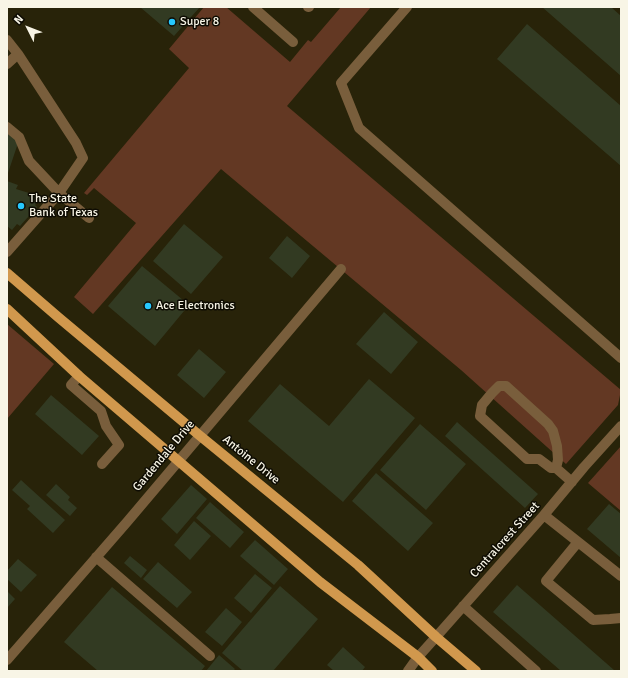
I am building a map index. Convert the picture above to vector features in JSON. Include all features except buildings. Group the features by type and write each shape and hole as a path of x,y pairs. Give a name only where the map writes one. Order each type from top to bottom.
{"main road":[{"name":"Antoine Drive","path":"7,273 199,435 358,565 436,637 476,671"},
{"path":"7,309 79,376 320,582 418,657 432,671"}],"street":[{"path":"253,7 294,42"},
{"path":"407,7 341,83 359,128 621,358"},
{"path":"7,40 18,54 76,142 83,158 59,193 7,252"},
{"path":"7,64 18,54"},
{"path":"7,127 20,137 29,160 59,193 89,218"},
{"name":"Gardendale Drive","path":"7,660 341,269"},
{"path":"79,376 71,385 101,411 106,426 119,445 102,464"},
{"path":"556,468 558,460 557,446 553,431 548,424 506,386 500,386 482,405 480,416 527,459 539,459 551,468 556,468 572,482"},
{"path":"101,411 110,403"},
{"name":"Centralcrest Street","path":"408,671 418,657 621,426"},
{"path":"544,515 621,576"},
{"path":"578,542 546,581 593,620 621,618"},
{"path":"96,557 210,656"},
{"path":"463,606 536,671"}],"shaded area":[{"path":"204,7 226,7 290,62 308,40 311,42 341,7 371,7 287,106 621,390 618,405 566,464 461,370 221,169 93,314 74,297 136,223 94,188 87,195 84,193 189,68 169,49"},
{"path":"7,324 54,364 7,419"},
{"path":"621,446 621,511 588,483"}],"place":[{"name":"Super 8","path":"172,22"},
{"name":"The State Bank of Texas","path":"21,206"},
{"name":"Ace Electronics","path":"148,306"}]}
